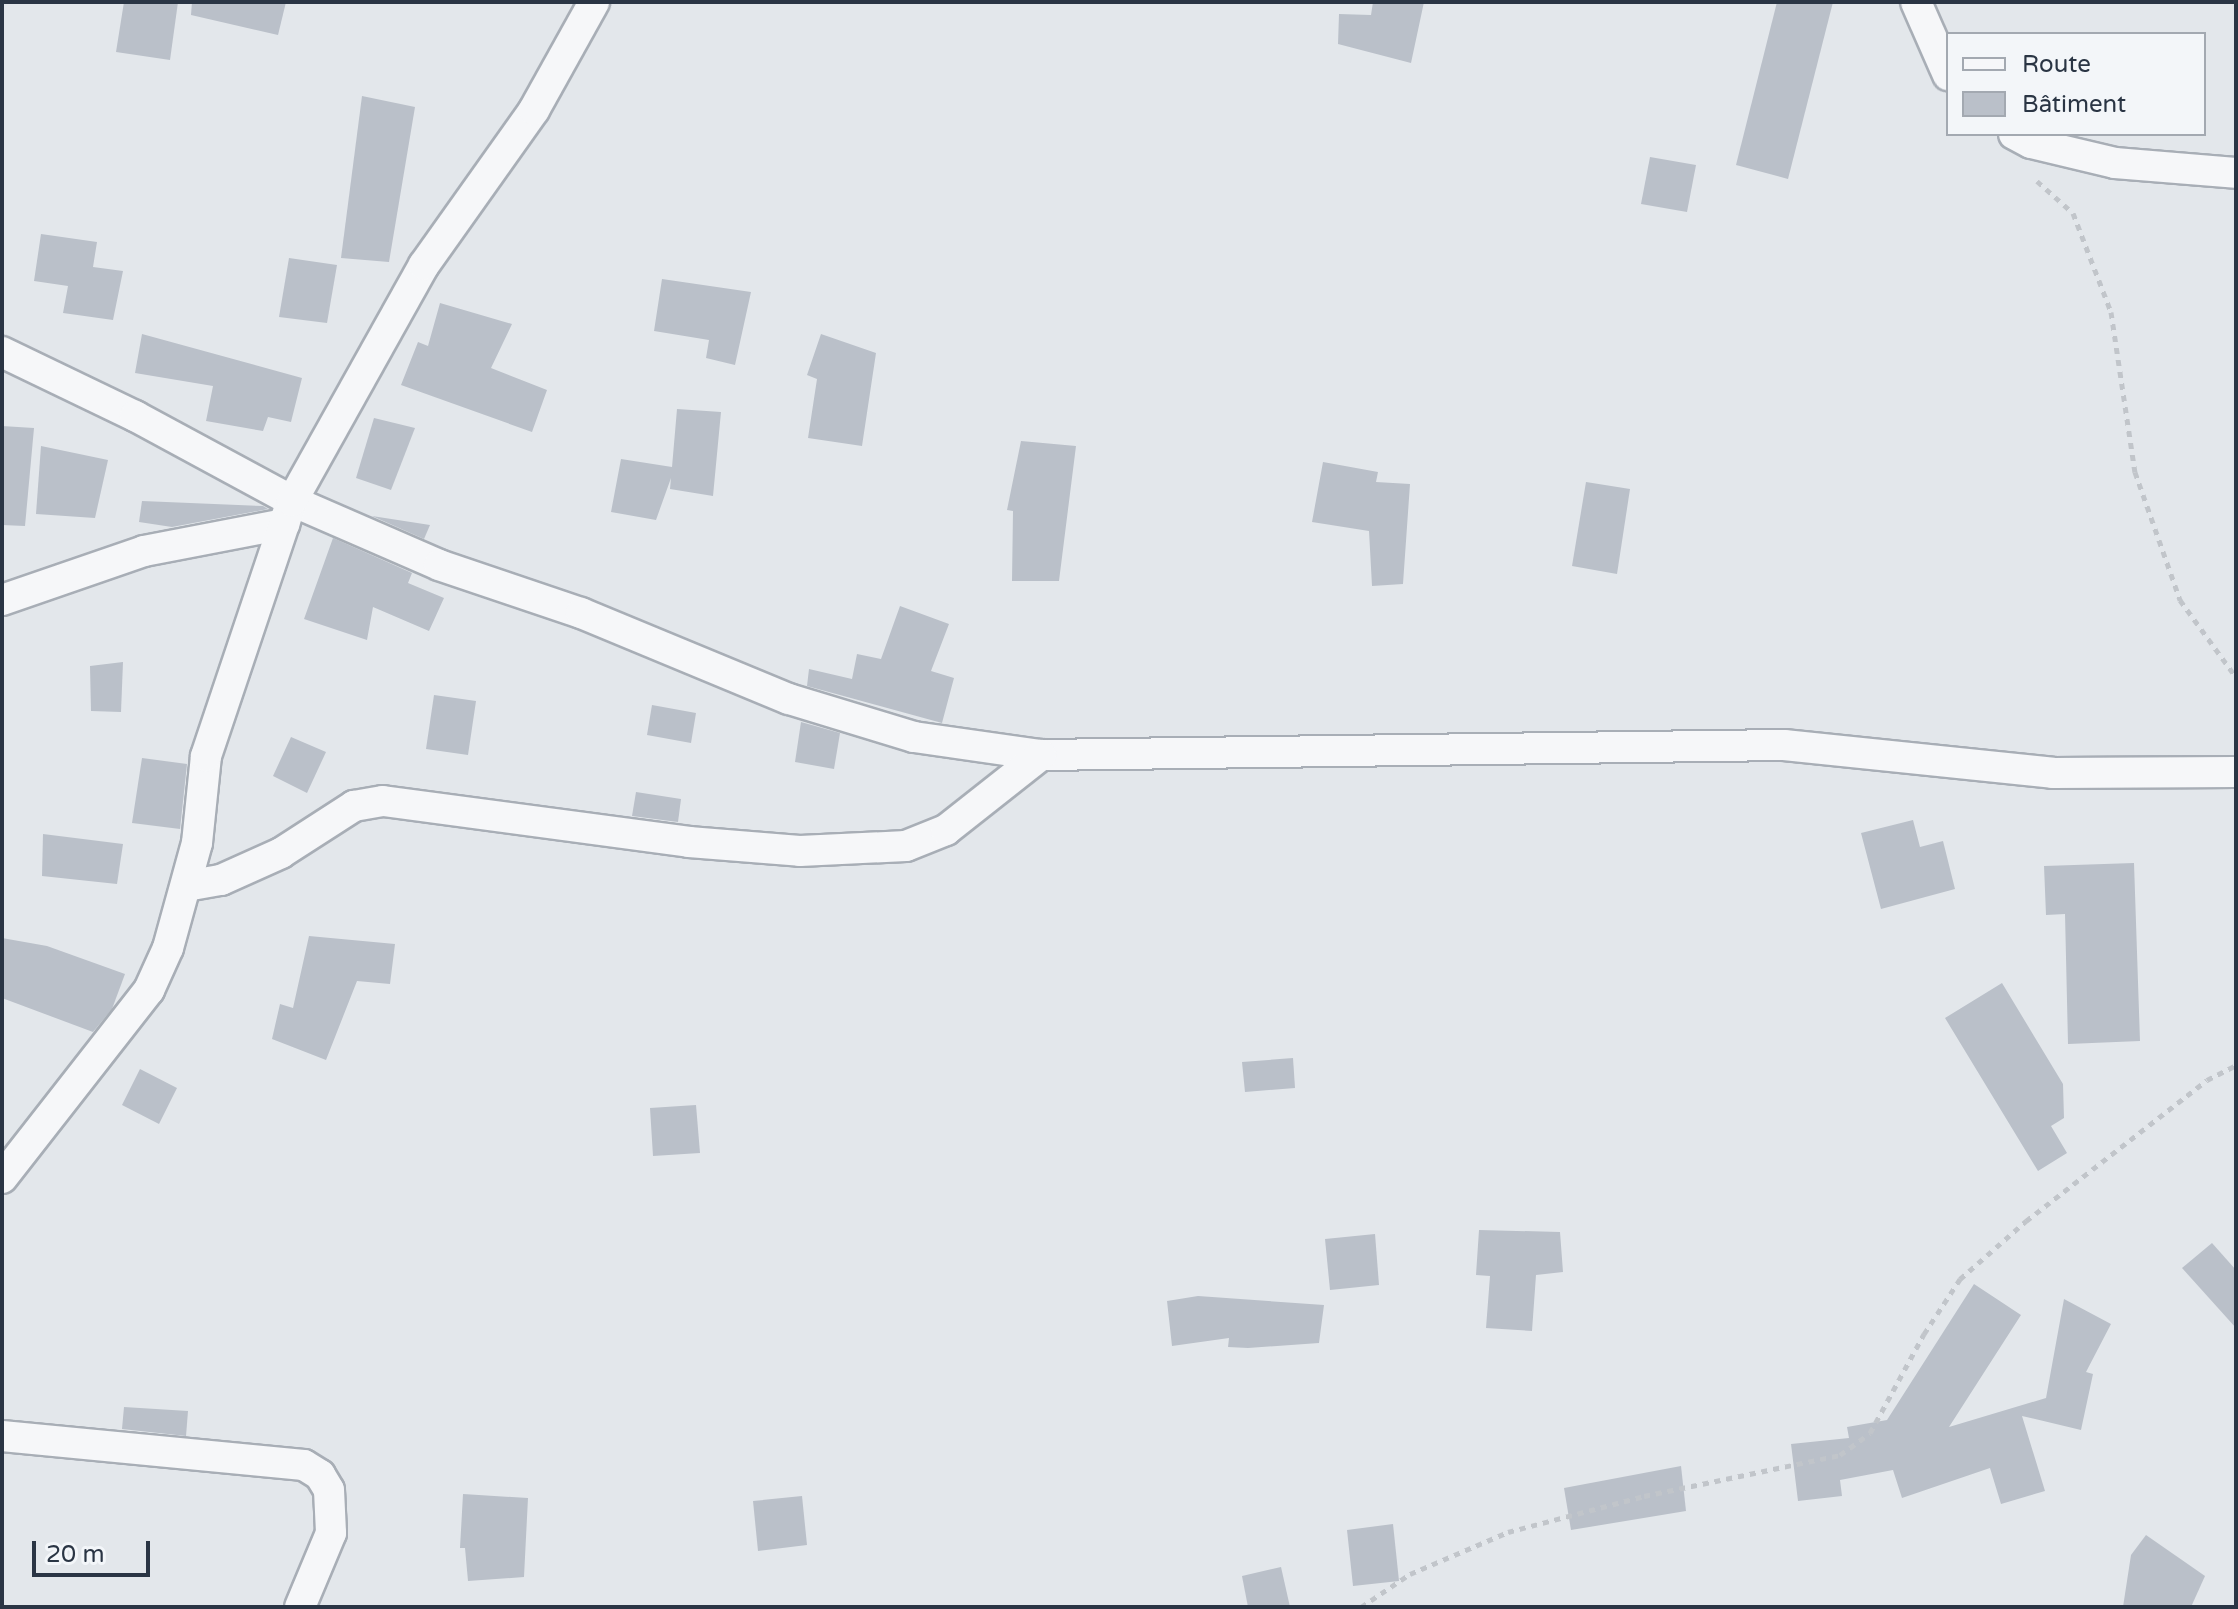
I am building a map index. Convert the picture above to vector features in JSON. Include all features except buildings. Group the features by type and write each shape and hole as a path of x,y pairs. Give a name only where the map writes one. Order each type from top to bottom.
{"street":[{"path":"2,1178 149,990 186,886 206,756 288,512 424,265 534,110 594,2"},
{"path":"1916,2 1946,70"},
{"path":"2018,136 2031,143 2115,163 2236,173"},
{"path":"2,352 135,416 288,512 581,613 789,699 914,737 1041,755 1784,745 2053,773 2236,772"},
{"path":"2,600 144,551 288,512"},
{"path":"186,886 221,880 281,853 354,806 383,801 689,842 800,851 906,846 946,830 1041,755"},
{"path":"2,1436 304,1465 320,1475 329,1490 331,1533 300,1607"}],"path":[{"path":"2033,177 2073,213 2111,312 2135,472 2180,600 2236,677"},
{"path":"1361,1607 1410,1574 1508,1532 1644,1496 1840,1455 1870,1433 1924,1334 1960,1279 2026,1221 2207,1080 2236,1065"}]}
